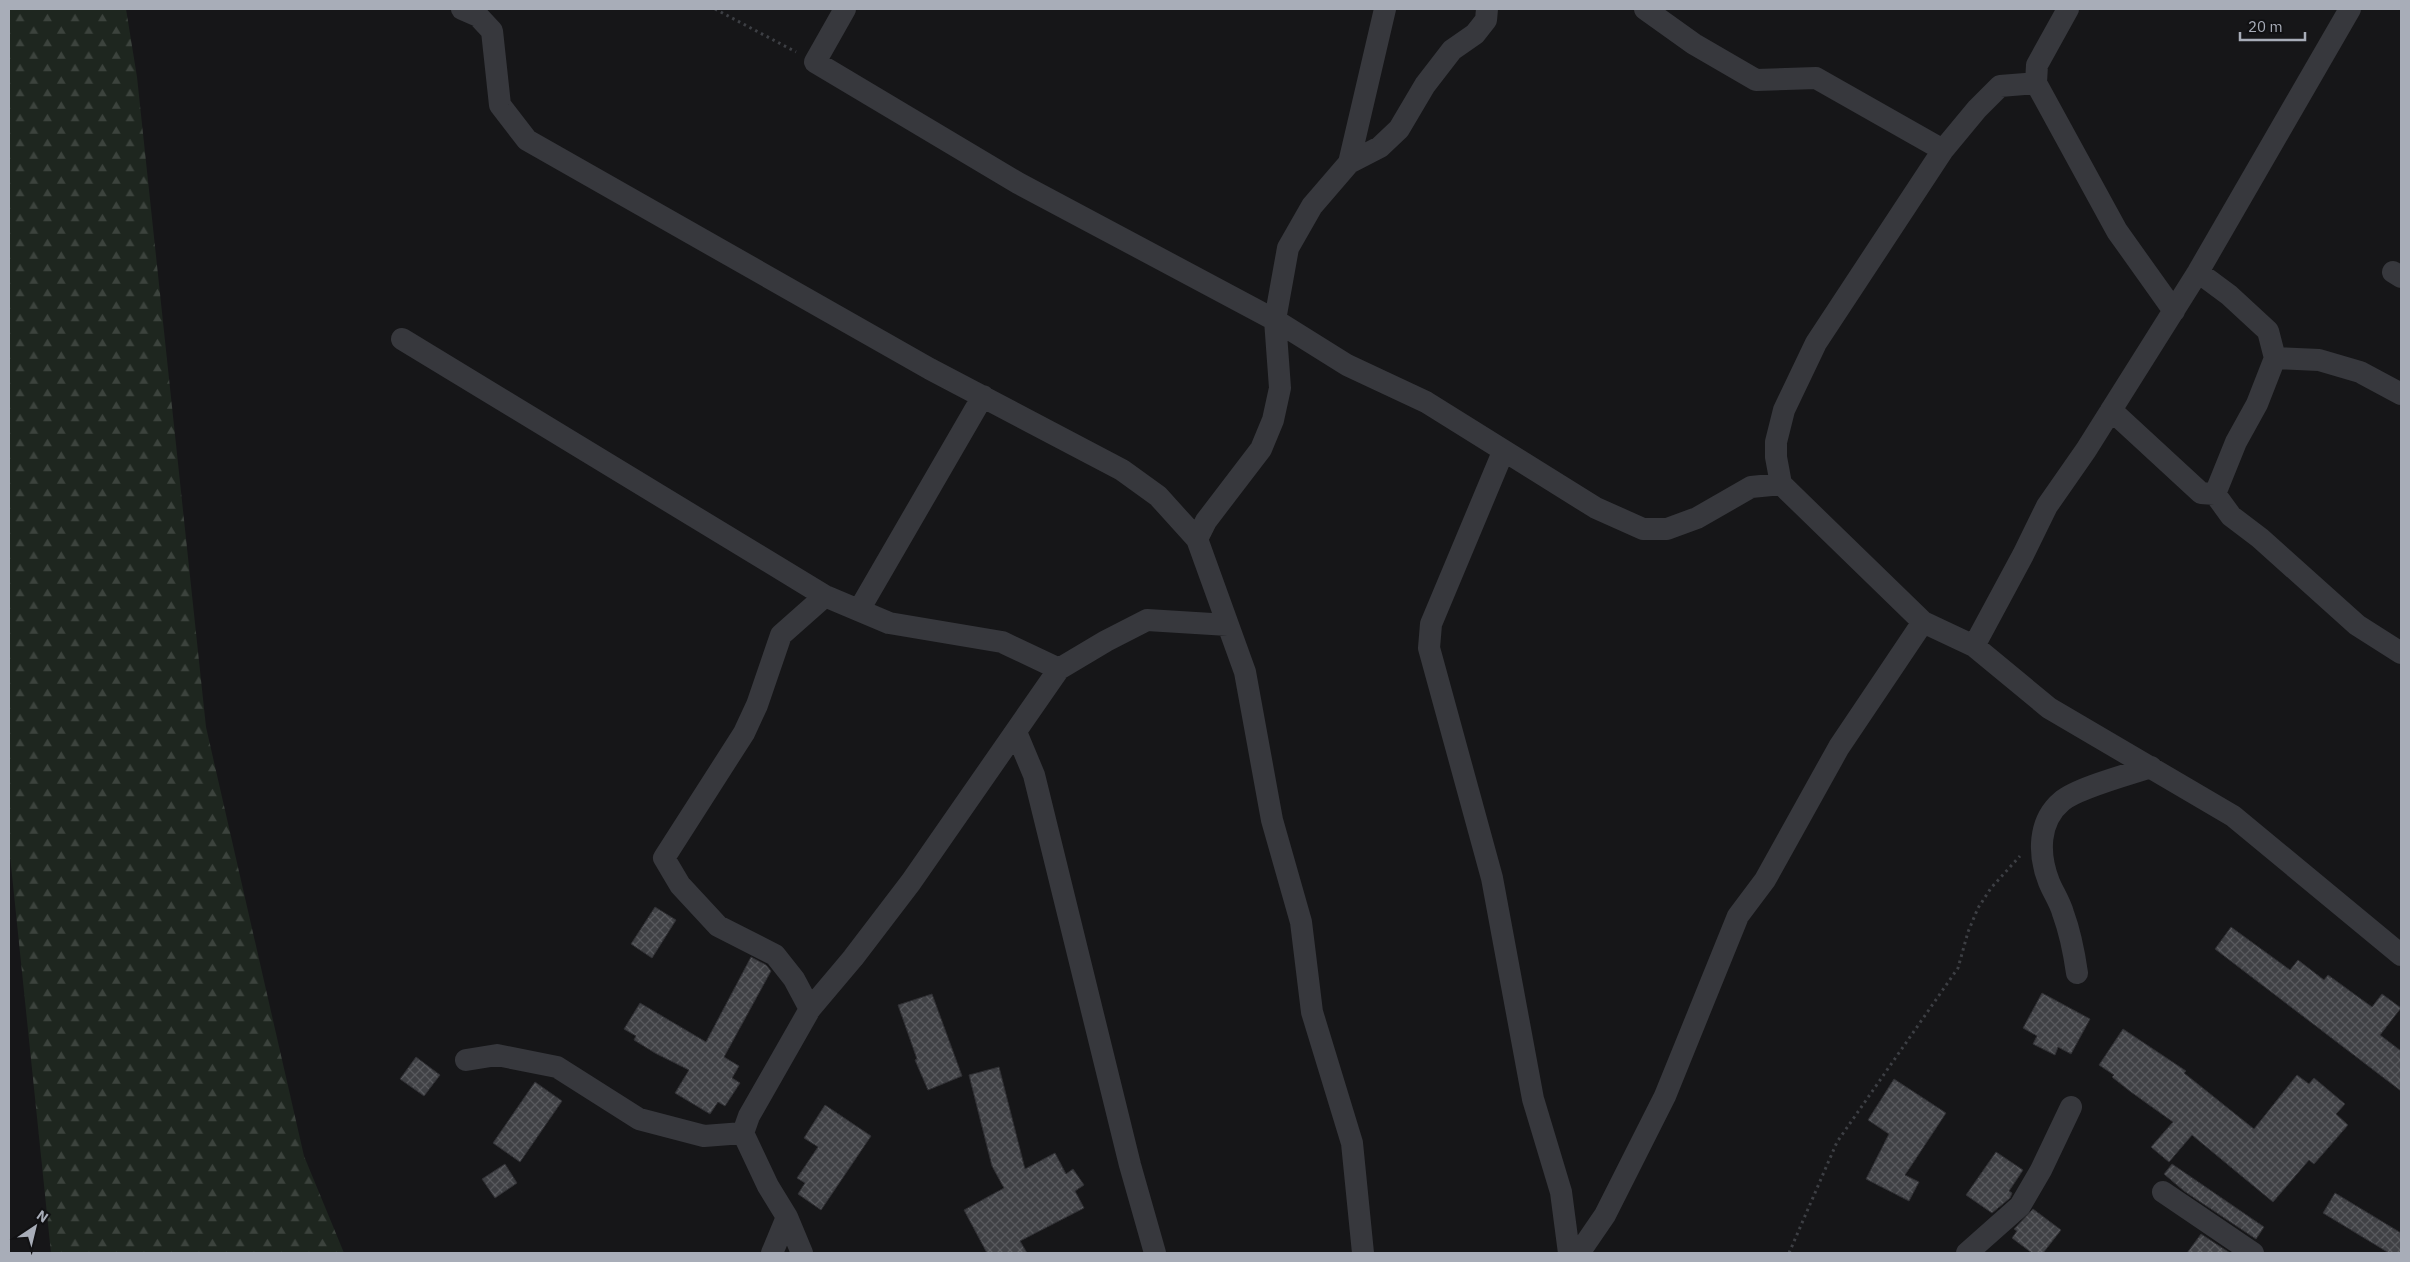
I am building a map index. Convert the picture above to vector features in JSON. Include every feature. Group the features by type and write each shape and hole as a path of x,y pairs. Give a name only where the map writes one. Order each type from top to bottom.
{"street":[{"path":"462,9 478,16 492,31 500,104 527,140 930,369 1122,470 1158,496 1197,539 1245,672 1272,820 1300,922 1312,1012 1352,1143 1363,1253"},
{"path":"845,9 815,62 1018,183 1275,320 1347,366 1426,402 1596,508 1643,529 1667,529 1697,518 1751,487 1781,484"},
{"path":"1349,163 1385,9"},
{"path":"1197,539 1206,521 1261,448 1274,420 1280,388 1275,320 1288,248 1312,206 1349,163 1380,147 1399,129 1420,92 1452,50 1474,34 1486,20 1487,9"},
{"path":"1645,9 1694,44 1756,80 1816,78 1943,150"},
{"path":"2068,9 2038,65 2036,83 2117,231 2174,311"},
{"path":"1974,646 2047,506 2111,410 2198,272 2350,9"},
{"path":"2036,83 2000,86 1977,109 1943,150 1816,343 1784,410 1776,442 1776,457 1781,484 1923,622 1974,646 2049,708 2233,816 2401,955"},
{"path":"2198,272 2229,295 2268,330 2275,358 2257,404 2236,442 2215,494"},
{"path":"402,339 825,596 890,623 1002,642 1059,670"},
{"path":"2275,358 2319,360 2360,372 2401,394"},
{"path":"859,610 983,396"},
{"path":"2111,410 2201,493 2215,494 2232,516 2260,538 2357,625 2401,653"},
{"path":"1504,452 1431,624 1429,648 1492,878 1533,1099 1561,1192 1569,1253"},
{"path":"810,1009 794,979 775,955 718,926 680,885 664,858 744,733 757,705 780,635 825,596"},
{"path":"802,1253 787,1217 764,1179 743,1133 749,1116 810,1009 853,958 911,882 1059,670 1106,641 1147,620 1228,625"},
{"path":"1579,1253 1605,1215 1665,1096 1738,916 1765,880 1839,747 1923,622"},
{"path":"1016,732 1034,775 1130,1165 1155,1253"},
{"path":"2077,972 2070,933 2063,911 2049,881 2040,847 2048,816 2063,800 2096,785 2151,767"},
{"path":"466,1060 497,1055 558,1067 639,1119 704,1136 743,1133"},
{"path":"1967,1253 2020,1206 2041,1170 2071,1107"},
{"path":"2163,1192 2253,1253"},
{"path":"772,1253 787,1217"}],"path":[{"path":"715,9 815,62"},
{"path":"1789,1253 1837,1142 1958,968 1968,932 1978,908 2009,866 2019,856 2040,847"}],"green space":[{"path":"9,9 126,9 137,77 206,727 304,1156 344,1253 51,1253 9,846"}],"building":[{"path":"655,907 676,920 652,958 631,944"},
{"path":"2231,927 2290,970 2298,960 2324,980 2328,975 2372,1007 2382,994 2401,1008 2380,1035 2401,1051 2401,1091 2215,949"},
{"path":"751,957 766,965 771,971 724,1057 739,1066 732,1078 740,1083 725,1106 718,1102 710,1114 675,1093 689,1070 634,1040 636,1036 624,1029 640,1003 706,1042"},
{"path":"2042,993 2090,1019 2071,1054 2058,1047 2055,1055 2033,1044 2037,1036 2023,1028"},
{"path":"932,994 962,1076 928,1090 915,1060 917,1059 898,1005"},
{"path":"2123,1029 2186,1071 2184,1073 2254,1129 2297,1075 2309,1084 2314,1078 2345,1104 2336,1114 2348,1125 2314,1164 2309,1160 2273,1202 2192,1135 2169,1162 2151,1147 2173,1122 2131,1092 2112,1077 2114,1075 2099,1065"},
{"path":"416,1057 440,1075 424,1096 400,1079"},
{"path":"999,1067 1025,1169 1055,1153 1066,1174 1073,1169 1084,1185 1075,1191 1084,1208 1020,1241 1027,1253 987,1253 964,1210 1004,1188 992,1166 969,1075"},
{"path":"1894,1079 1946,1113 1905,1175 1919,1182 1909,1201 1866,1179 1889,1134 1868,1120"},
{"path":"535,1082 562,1101 520,1162 493,1143"},
{"path":"825,1105 871,1136 821,1210 798,1194 805,1183 797,1178 818,1147 804,1138"},
{"path":"1996,1152 2023,1170 2009,1191 2012,1193 2010,1198 1992,1213 1966,1195"},
{"path":"505,1164 517,1183 495,1198 482,1179"},
{"path":"2172,1164 2264,1227 2256,1239 2184,1191 2164,1174"},
{"path":"2335,1193 2401,1233 2401,1253 2389,1253 2323,1213"},
{"path":"2033,1209 2061,1230 2043,1253 2032,1253 2012,1238 2017,1231 2014,1229"},
{"path":"2201,1234 2230,1253 2187,1253"}]}
